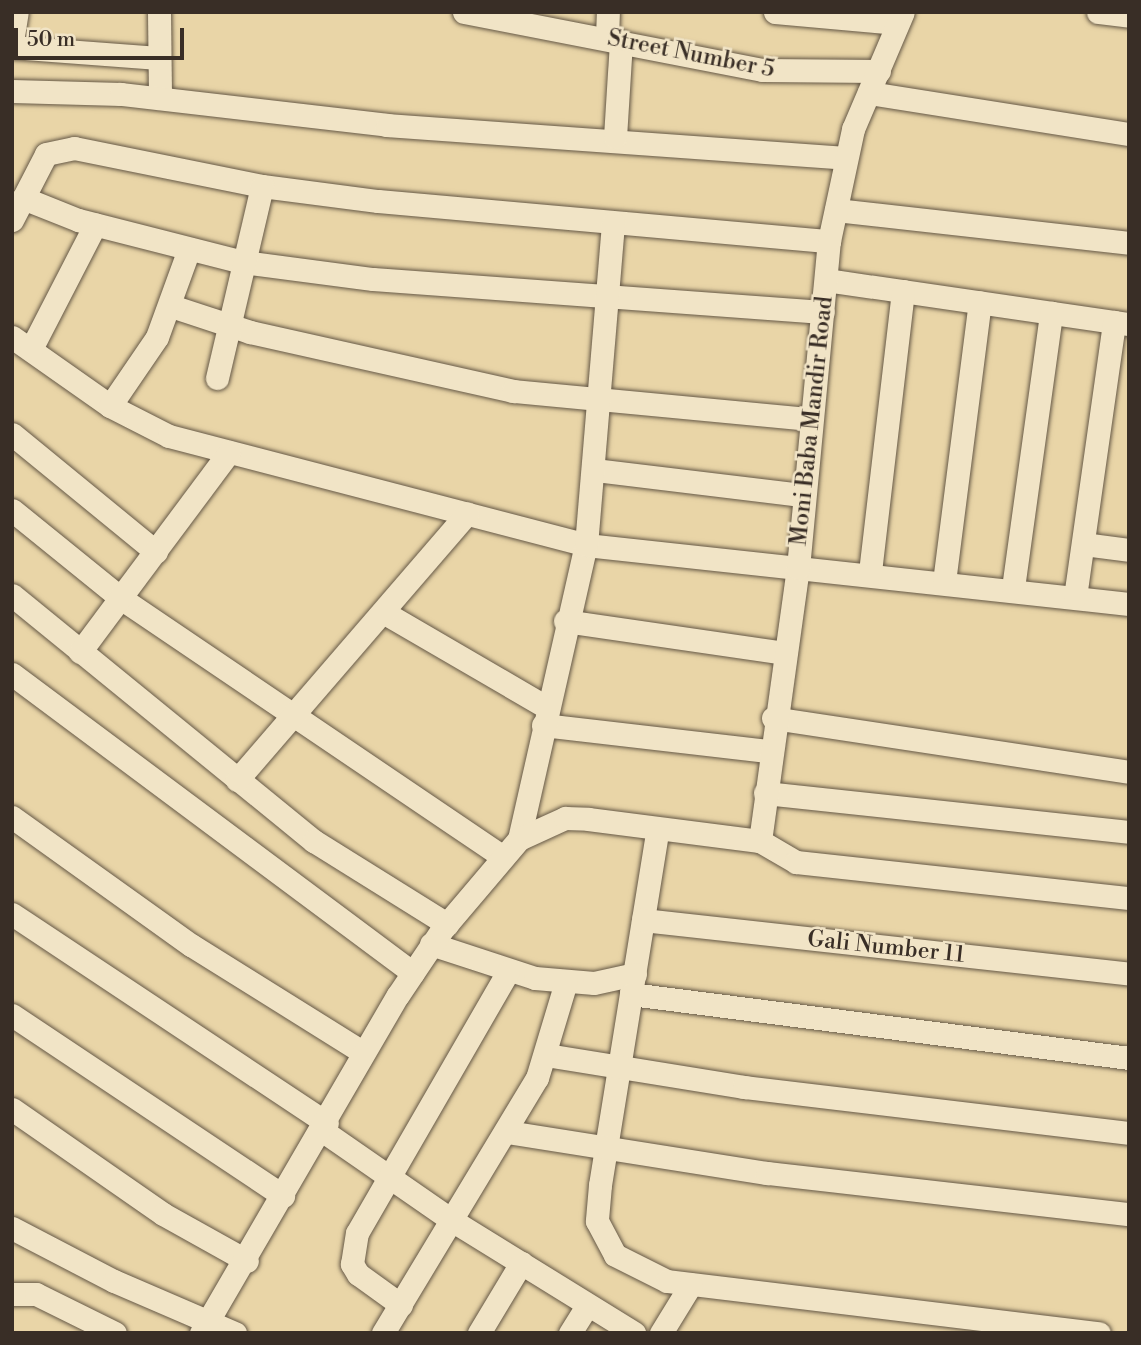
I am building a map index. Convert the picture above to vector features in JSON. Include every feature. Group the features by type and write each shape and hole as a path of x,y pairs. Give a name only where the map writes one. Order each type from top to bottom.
{"street":[{"path":"17,12 12,45 159,58"},
{"path":"159,12 160,98"},
{"name":"Street Number 5","path":"464,12 788,74 879,71"},
{"path":"608,12 614,39 615,137"},
{"path":"775,12 901,18"},
{"path":"1098,12 1129,16"},
{"name":"Moni Baba Mandir Road","path":"760,841 768,751 798,568 807,419 829,241 845,158 901,18"},
{"path":"12,91 160,98 387,125 615,137 845,158"},
{"path":"869,93 1129,134"},
{"path":"12,220 46,153 56,148 262,186 613,223 829,241"},
{"path":"218,379 262,186"},
{"path":"23,198 95,225 243,262 609,297 822,312"},
{"path":"836,210 1129,243"},
{"path":"519,839 565,621 586,544 603,403 613,223"},
{"path":"95,225 21,343 110,406 169,436 586,544 798,568 870,572 1129,604"},
{"path":"110,406 157,338 171,306 189,249"},
{"path":"826,280 1121,323 1075,597"},
{"path":"870,572 903,291"},
{"path":"944,582 980,302"},
{"path":"171,306 231,325 513,391 603,403 807,419"},
{"path":"1013,588 1051,313"},
{"path":"12,434 156,552"},
{"path":"80,652 229,452"},
{"path":"595,470 803,495"},
{"path":"12,510 122,599 502,856"},
{"path":"237,780 467,514"},
{"path":"1083,544 1129,550"},
{"path":"12,595 314,841 447,924"},
{"path":"383,612 545,716 768,751"},
{"path":"565,621 785,653"},
{"path":"12,674 413,972"},
{"path":"774,718 1129,772"},
{"path":"765,793 1129,832"},
{"path":"12,817 191,945 362,1052"},
{"path":"205,1326 247,1261 325,1127 362,1052 431,944 502,856 519,839 565,818 657,833 760,841 796,862 1129,898"},
{"path":"657,833 606,1149 597,1221 602,1236 634,1268 691,1284 1098,1333"},
{"path":"12,914 325,1127 453,1222 634,1333"},
{"name":"Gali Number 11","path":"643,920 1129,974"},
{"path":"431,944 509,971 566,982 633,984 1129,1058"},
{"path":"401,1305 368,1284 352,1264 357,1233 509,971"},
{"path":"383,1333 507,1132 546,1055 566,982"},
{"path":"12,1014 283,1196"},
{"path":"546,1055 619,1068 1129,1133"},
{"path":"12,1109 163,1214 247,1261"},
{"path":"507,1132 606,1149 1129,1214"},
{"path":"12,1227 205,1326 235,1333"},
{"path":"479,1333 521,1264"},
{"path":"661,1333 691,1284"},
{"path":"12,1294 36,1294 115,1333"},
{"path":"570,1333 587,1306"}]}
